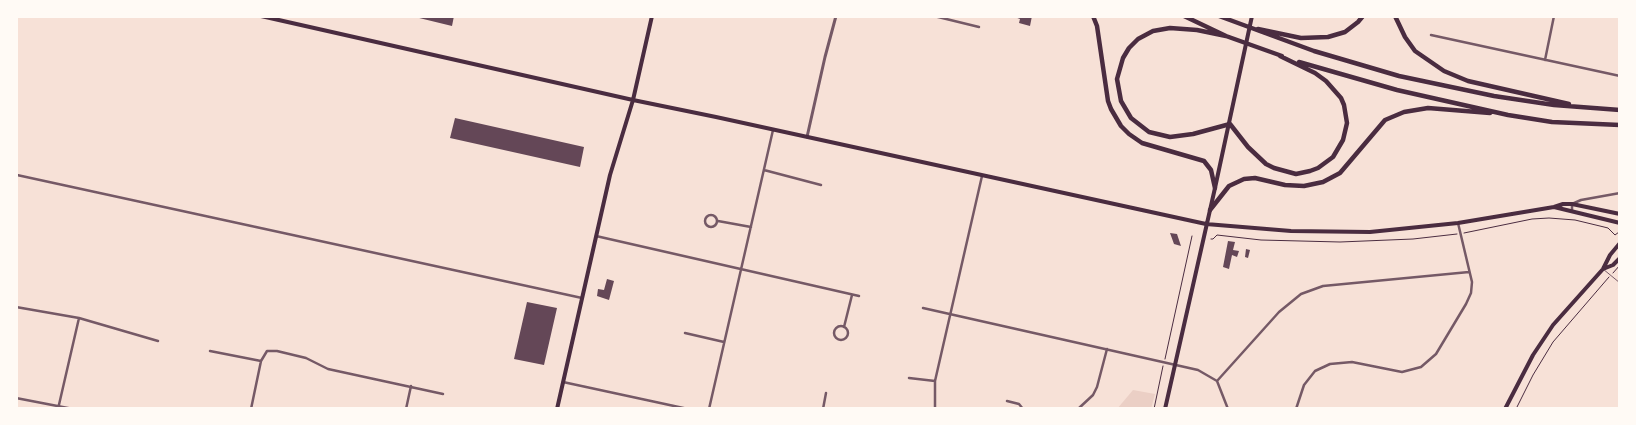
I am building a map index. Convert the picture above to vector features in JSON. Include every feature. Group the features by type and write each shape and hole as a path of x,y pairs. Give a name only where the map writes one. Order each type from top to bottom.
{"highway":[{"path":"1093,16 1097,26 1108,101 1121,126 1129,134 1147,145 1204,161 1211,170 1215,188"},
{"path":"1184,16 1226,36 1280,56 1312,67 1397,90 1508,115 1552,122 1620,125"},
{"path":"1244,26 1301,38 1321,38 1345,32 1363,16"},
{"path":"1395,16 1405,37 1415,51 1426,61 1449,74 1468,81 1585,108"},
{"path":"1222,17 1314,51 1399,76 1494,96 1585,108 1620,110"},
{"path":"1226,36 1197,30 1170,28 1149,32 1138,39 1126,52 1119,67 1118,84 1121,101 1127,113 1137,124 1150,132 1163,136 1177,137 1230,124 1236,134 1266,164 1280,171 1296,174 1310,172 1334,158 1344,140 1347,114 1341,98 1334,89 1315,73 1280,56"},
{"path":"1210,210 1229,186 1244,179 1254,178 1285,185 1304,186 1323,182 1340,173 1385,120 1404,112 1428,108 1508,115"}],"main road":[{"path":"261,16 633,100 1206,224 1248,229 1333,233 1370,232 1458,223 1554,207 1562,204 1572,204 1620,214"},
{"path":"557,409 610,174 633,100 652,16"},
{"path":"1165,409 1230,124 1252,16"},
{"path":"1554,207 1620,224"},
{"path":"1505,409 1533,355 1553,324 1602,269 1620,243"},
{"path":"1602,269 1614,265 1620,258"}],"street":[{"path":"807,137 824,57 836,16"},
{"path":"934,16 979,27"},
{"path":"1545,60 1554,16"},
{"path":"1431,35 1620,76"},
{"path":"710,409 773,130"},
{"path":"764,170 822,185"},
{"path":"18,175 582,298"},
{"path":"935,409 935,381 982,176"},
{"path":"1572,212 1572,204 1581,200 1620,193"},
{"path":"718,221 717,225 711,227 706,224 705,219 708,215 713,214 718,221 750,226"},
{"path":"1296,409 1304,386 1315,371 1330,364 1352,362 1402,372 1421,367 1436,354 1471,293 1472,282 1458,223"},
{"path":"596,236 859,296"},
{"path":"1217,381 1279,312 1301,294 1323,286 1469,272"},
{"path":"844,327 839,327 835,330 834,336 837,339 842,340 846,337 847,332 844,327 852,294"},
{"path":"16,306 79,318 158,341"},
{"path":"923,308 1198,370 1217,381 1228,409"},
{"path":"58,407 79,318"},
{"path":"685,333 724,342"},
{"path":"1078,409 1093,395 1097,387 1107,348"},
{"path":"210,351 262,361"},
{"path":"251,409 262,361 267,351 277,351 306,358 328,369 443,394"},
{"path":"910,378 935,381"},
{"path":"563,382 688,409"},
{"path":"406,409 411,386"},
{"path":"823,409 826,393"},
{"path":"16,398 72,409"},
{"path":"1007,401 1018,404 1023,409"}],"lane":[{"path":"1602,269 1620,283"}],"path":[{"path":"1464,234 1532,219 1549,218 1575,220 1608,228 1615,235 1619,232"},
{"path":"1211,239 1217,236 1261,240 1340,242 1413,239 1458,234"},
{"path":"1154,409 1192,236"},
{"path":"1516,409 1552,342 1620,265"}],"shaded area":[{"path":"1133,390 1155,394 1151,409 1117,409"}],"building":[{"path":"411,16 454,16 452,26"},
{"path":"1012,16 1032,16 1030,26 1019,23 1020,19"},
{"path":"455,118 584,147 580,167 450,138"},
{"path":"1170,233 1177,234 1181,246 1174,244"},
{"path":"1228,241 1235,242 1233,250 1239,251 1237,257 1232,255 1229,269 1223,267"},
{"path":"1246,249 1250,250 1248,258 1245,257"},
{"path":"607,279 614,281 609,300 597,296 598,289 604,290"},
{"path":"527,302 557,308 544,365 514,359"}]}
